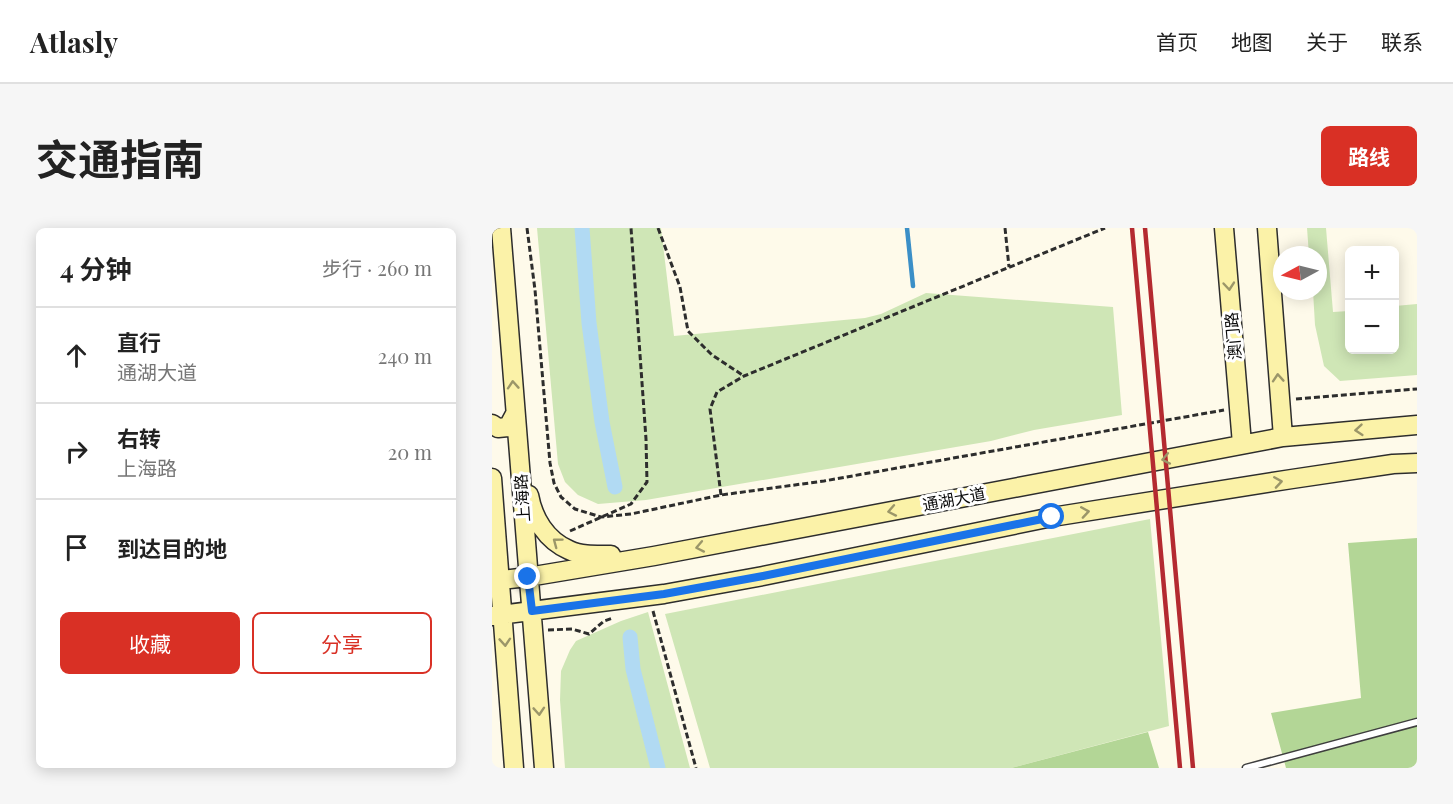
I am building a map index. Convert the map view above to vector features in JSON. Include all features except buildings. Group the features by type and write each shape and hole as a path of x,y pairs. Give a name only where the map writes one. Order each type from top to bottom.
{"street":[{"name":"上海路","path":"501,228 544,768"},
{"name":"澳门路","path":"1224,228 1242,444"},
{"path":"1267,228 1282,437"},
{"path":"492,424 498,428 508,427 515,414"},
{"path":"515,414 531,505 537,522 551,539 569,550 585,554 654,556"},
{"name":"通湖大道","path":"496,580 528,577 654,556 1282,437 1417,425"},
{"path":"497,615 649,596 763,576 1052,517 1292,479 1417,463"},
{"name":"上海路","path":"492,478 497,615 514,768"}],"lane":[{"path":"1246,768 1417,722"}],"path":[{"path":"527,228 536,290 550,463 554,483 561,497 575,509 601,517 631,514 722,495 836,478 1239,407"},
{"path":"551,539 631,504 647,482 631,228"},
{"path":"658,228 680,287 688,331 712,355 744,376"},
{"path":"1005,228 1009,267"},
{"path":"722,495 710,410 717,392 744,376 1105,228"},
{"path":"1280,401 1417,389"},
{"path":"649,596 696,768"}],"green space":[{"path":"537,228 661,228 674,336 865,318 881,314 926,293 1113,307 1122,415 1034,430 991,441 646,500 598,504 578,495 565,482 558,464"},
{"path":"1307,228 1326,228 1333,312 1345,311 1345,354 1399,354 1399,306 1417,304 1417,375 1340,381 1324,366 1315,325 1314,300 1327,300 1327,246 1308,246"},
{"path":"1150,519 1169,726 1011,768 710,768 665,614"},
{"path":"1417,538 1417,768 1286,768 1271,713 1361,698 1348,543"},
{"path":"648,612 690,768 565,768 560,700 561,671 570,650 576,641"},
{"path":"1148,732 1159,768 1011,768"}],"waterway":[{"path":"582,228 589,323 602,422 615,487"},
{"path":"907,228 913,286"},
{"path":"630,637 633,669 658,768"}],"railway":[{"path":"1132,228 1180,768"},
{"path":"1145,228 1193,768"}],"route":[{"path":"528,577 532,611 664,594 1052,517"}]}
